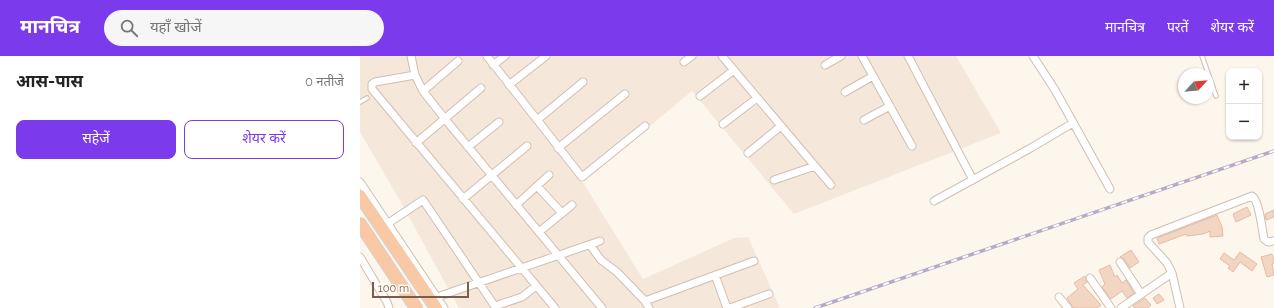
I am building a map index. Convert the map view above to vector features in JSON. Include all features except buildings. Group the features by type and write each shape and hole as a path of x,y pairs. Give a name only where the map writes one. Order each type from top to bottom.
{"highway":[{"path":"360,196 436,303"},
{"path":"360,224 416,308"}],"street":[{"path":"411,56 415,75 423,91 602,308"},
{"path":"487,56 509,86 582,177 645,126"},
{"path":"493,65 505,56"},
{"path":"509,86 545,56"},
{"path":"684,62 692,56"},
{"path":"722,56 831,185"},
{"path":"825,65 841,56"},
{"path":"862,56 912,146"},
{"path":"908,56 973,180"},
{"path":"1033,56 1055,90 1110,189"},
{"path":"423,91 458,61"},
{"path":"700,96 734,70"},
{"path":"415,75 375,82 372,84 372,89 555,308"},
{"path":"844,92 873,76"},
{"path":"536,120 583,82"},
{"path":"416,143 481,88"},
{"path":"558,148 624,94"},
{"path":"723,124 757,98"},
{"path":"864,120 890,106"},
{"path":"468,147 499,122"},
{"path":"934,201 1036,146 1073,123"},
{"path":"748,153 781,126"},
{"path":"463,199 527,146"},
{"path":"774,180 815,166"},
{"path":"516,205 549,175"},
{"path":"360,182 436,303 444,308"},
{"path":"537,186 562,213"},
{"path":"1172,308 1179,305 1172,273 1167,263 1148,242 1148,238 1151,235 1246,197 1252,196 1255,198 1264,239 1268,242 1274,241"},
{"path":"387,224 424,200 495,307 522,297 536,286"},
{"path":"539,232 572,205"},
{"path":"436,303 478,282 600,241"},
{"path":"590,245 601,260 617,272 645,301 649,308"},
{"path":"360,257 387,302 389,308"},
{"path":"645,301 754,261"},
{"path":"1120,262 1141,294"},
{"path":"1121,308 1172,273"},
{"path":"715,275 727,308"},
{"path":"1090,278 1111,308"},
{"path":"730,308 770,294"},
{"path":"1059,297 1068,308"}],"lane":[{"path":"1202,56 1216,96"},
{"path":"360,102 367,98"}],"shaded area":[{"path":"360,56 956,56 1001,133 794,214 692,91 582,181 643,279 734,238 748,237 780,308 459,308 360,132"}],"railway":[{"path":"815,308 1274,151"}]}
